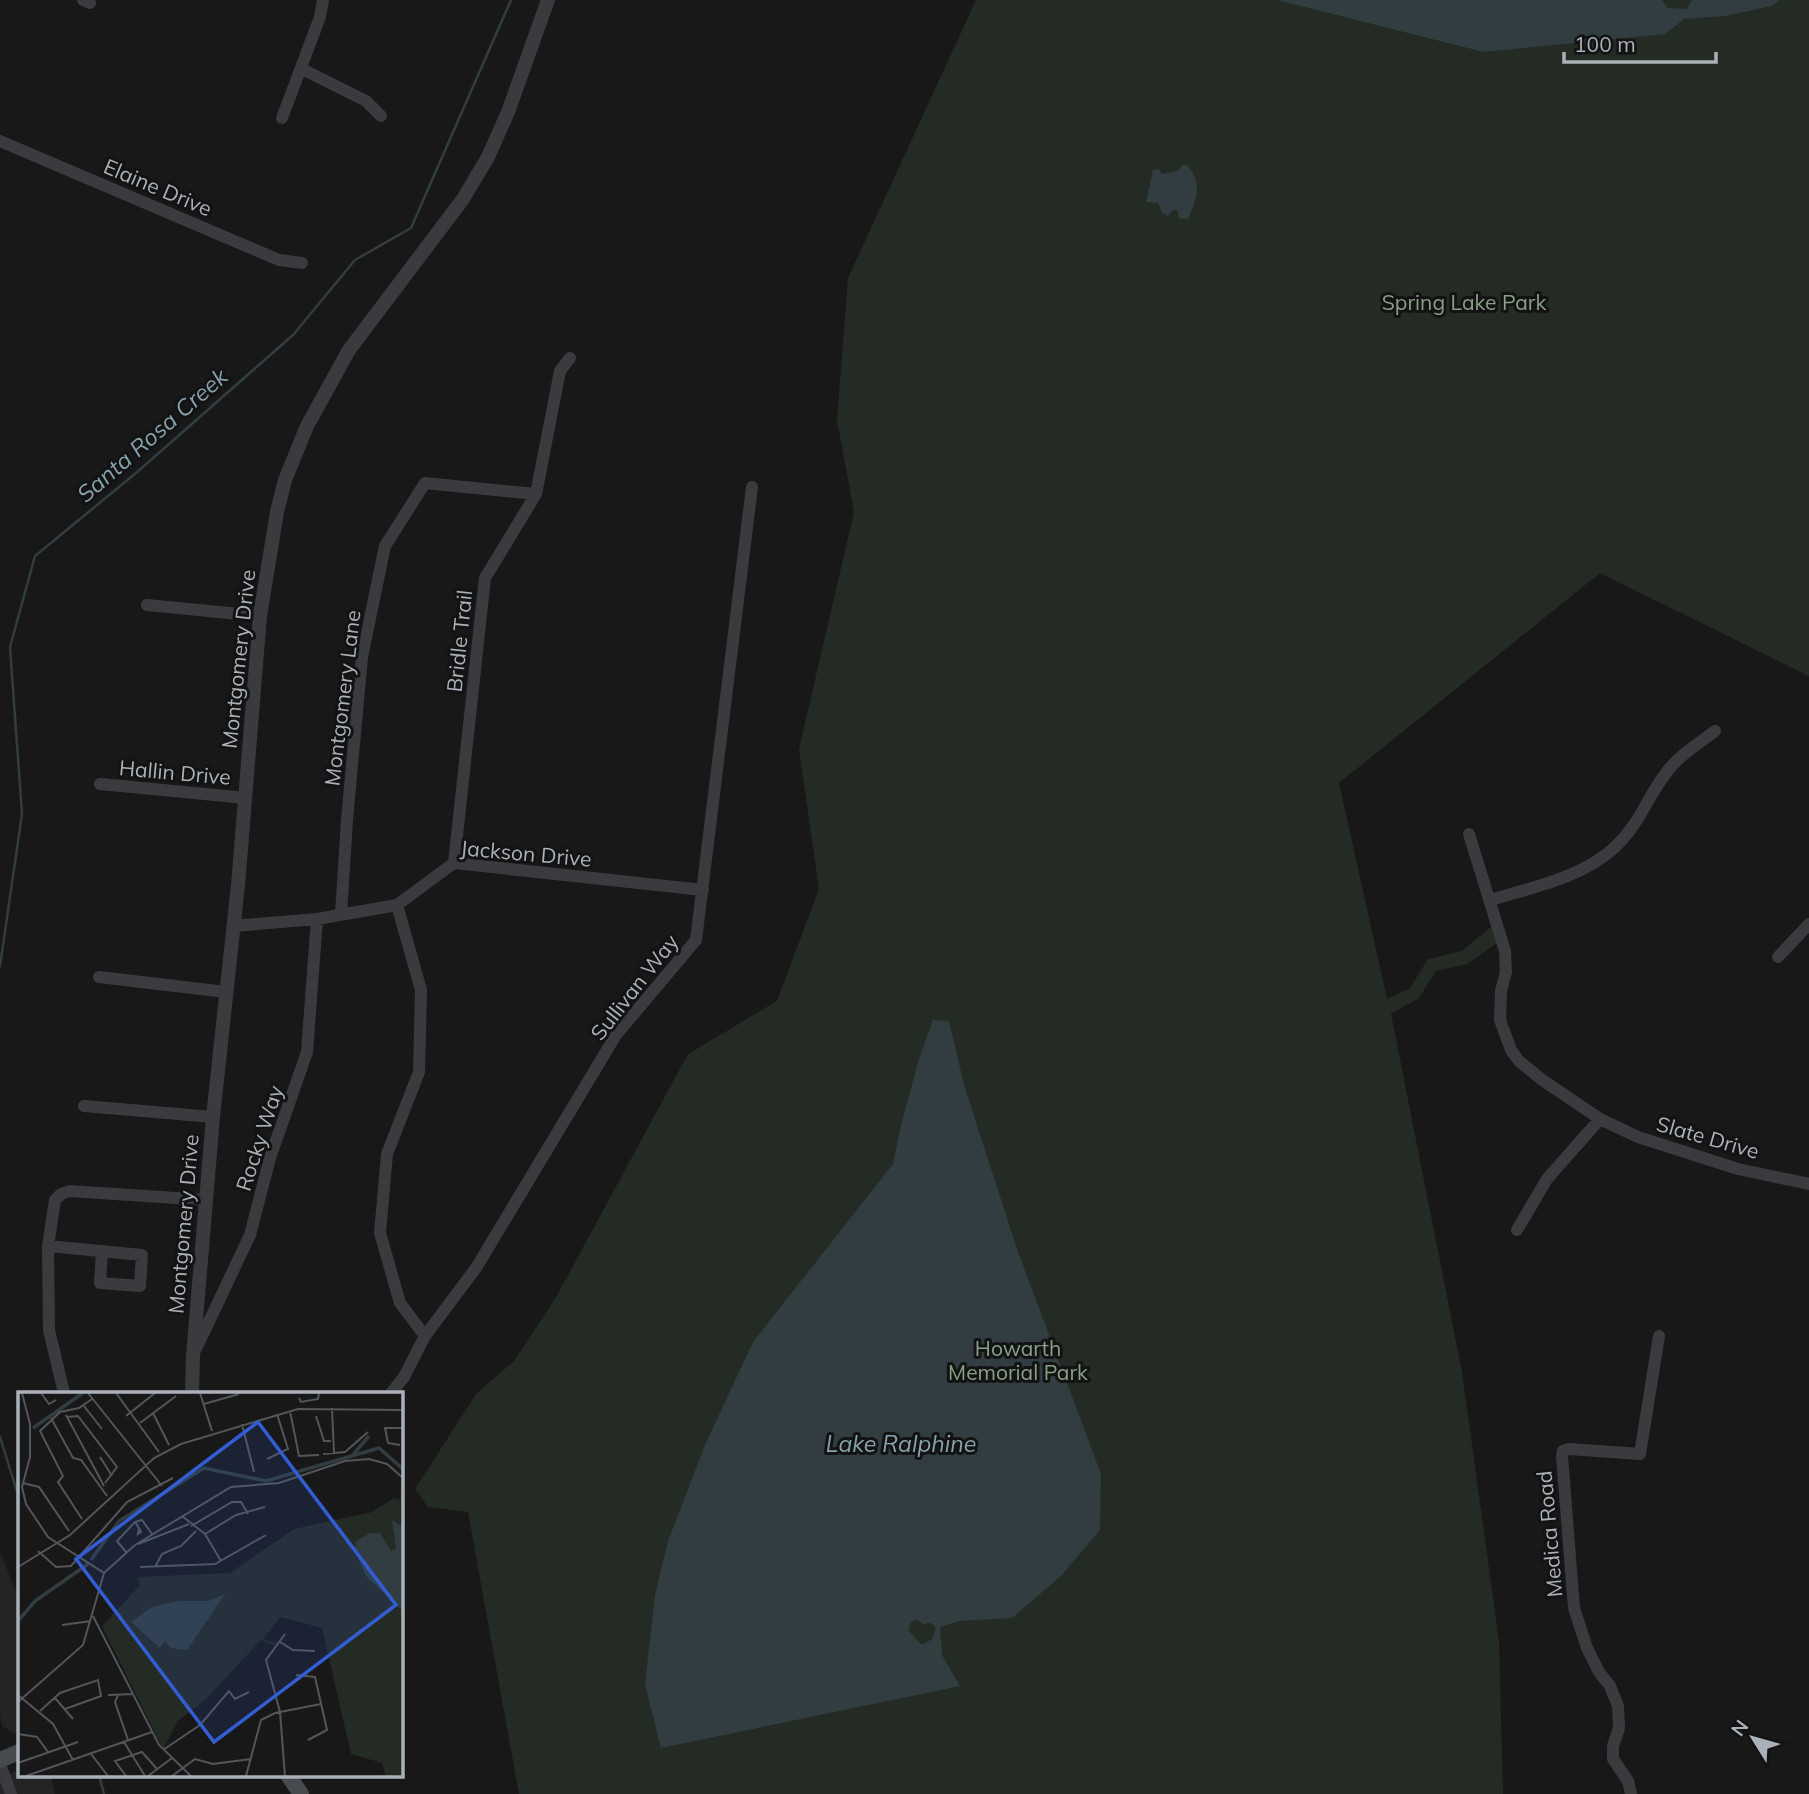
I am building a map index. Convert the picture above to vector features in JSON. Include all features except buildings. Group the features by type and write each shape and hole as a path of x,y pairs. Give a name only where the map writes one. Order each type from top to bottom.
{"main road":[{"path":"0,1762 18,1753"},
{"path":"289,1776 301,1794"}],"street":[{"path":"282,118 302,69 323,0"},
{"name":"Montgomery Drive","path":"192,1392 192,1356 205,1200 246,799 260,616 285,480 307,426 349,350 463,199 488,157 508,112 548,0"},
{"path":"302,69 366,101 382,116"},
{"name":"Elaine Drive","path":"0,141 279,260 302,263"},
{"name":"Bridle Trail","path":"454,863 485,578 536,494 560,371 570,358"},
{"name":"Montgomery Lane","path":"341,914 362,657 385,546 425,483 536,494"},
{"name":"Sullivan Way","path":"392,1392 404,1377 425,1336 477,1268 617,1035 695,940 752,487"},
{"path":"147,605 260,616"},
{"path":"1491,900 1572,874 1602,858 1638,820 1667,771 1715,731"},
{"name":"Hallin Drive","path":"100,784 246,799"},
{"name":"Slate Drive","path":"1469,834 1505,951 1506,972 1501,991 1500,1020 1511,1050 1519,1061 1600,1119 1638,1137 1738,1169 1809,1184"},
{"name":"Jackson Drive","path":"234,926 317,919 397,905 454,863 703,890"},
{"path":"397,905 421,990 419,1072 387,1154 380,1233 401,1303 425,1336"},
{"name":"Rocky Way","path":"192,1356 250,1235 270,1158 307,1052 317,919"},
{"path":"1778,957 1809,924"},
{"path":"99,977 226,992"},
{"path":"84,1106 213,1116"},
{"path":"1517,1230 1547,1180 1600,1119"},
{"path":"64,1392 49,1330 48,1246 55,1200 69,1191 205,1200"},
{"path":"48,1246 102,1251"},
{"name":"Medica Road","path":"1630,1794 1628,1781 1613,1759 1613,1746 1619,1728 1618,1706 1610,1686 1599,1672 1587,1648 1574,1608 1562,1456 1563,1451 1569,1449 1640,1454 1659,1336"},
{"path":"0,1762 11,1794"}],"shaded area":[{"path":"0,1552 18,1597 18,1731 14,1733 2,1726"},
{"path":"18,1770 18,1776 51,1776 55,1794 0,1794 0,1778"}],"green space":[{"name":"Howarth Memorial Park","path":"976,0 1809,0 1809,676 1600,573 1339,783 1387,999 1410,988 1428,959 1462,951 1492,926 1497,943 1468,964 1436,971 1419,998 1391,1014 1462,1372 1499,1641 1503,1794 519,1794 468,1512 428,1507 415,1489 476,1394 514,1361 555,1299 688,1054 777,1001 819,889 799,749 854,512 837,420 848,278"}],"water":[{"path":"1277,0 1662,0 1668,8 1686,9 1692,0 1780,0 1771,6 1726,16 1684,19 1665,34 1484,52"},
{"path":"1182,165 1187,165 1197,185 1196,198 1188,219 1179,218 1177,210 1173,210 1168,216 1162,212 1158,203 1146,202 1153,170 1159,169 1162,174 1178,171"},
{"name":"Lake Ralphine","path":"933,1020 949,1021 964,1085 1018,1252 1101,1474 1100,1530 1061,1576 1012,1618 959,1621 940,1627 942,1655 960,1686 661,1748 645,1684 655,1595 668,1541 705,1445 753,1342 893,1164 919,1059","holes":["917,1620 923,1624 930,1623 936,1627 932,1639 922,1645 908,1630 911,1622"]}],"waterway":[{"name":"Santa Rosa Creek","path":"0,966 22,814 10,647 35,556 136,473 293,335 355,260 411,228 511,0"},
{"name":"Santa Rosa Creek","path":"0,1437 18,1495"},
{"name":"Santa Rosa Creek","path":"99,1776 104,1794"}],"park label":[{"name":"Spring Lake Park","path":"1464,302"}]}
